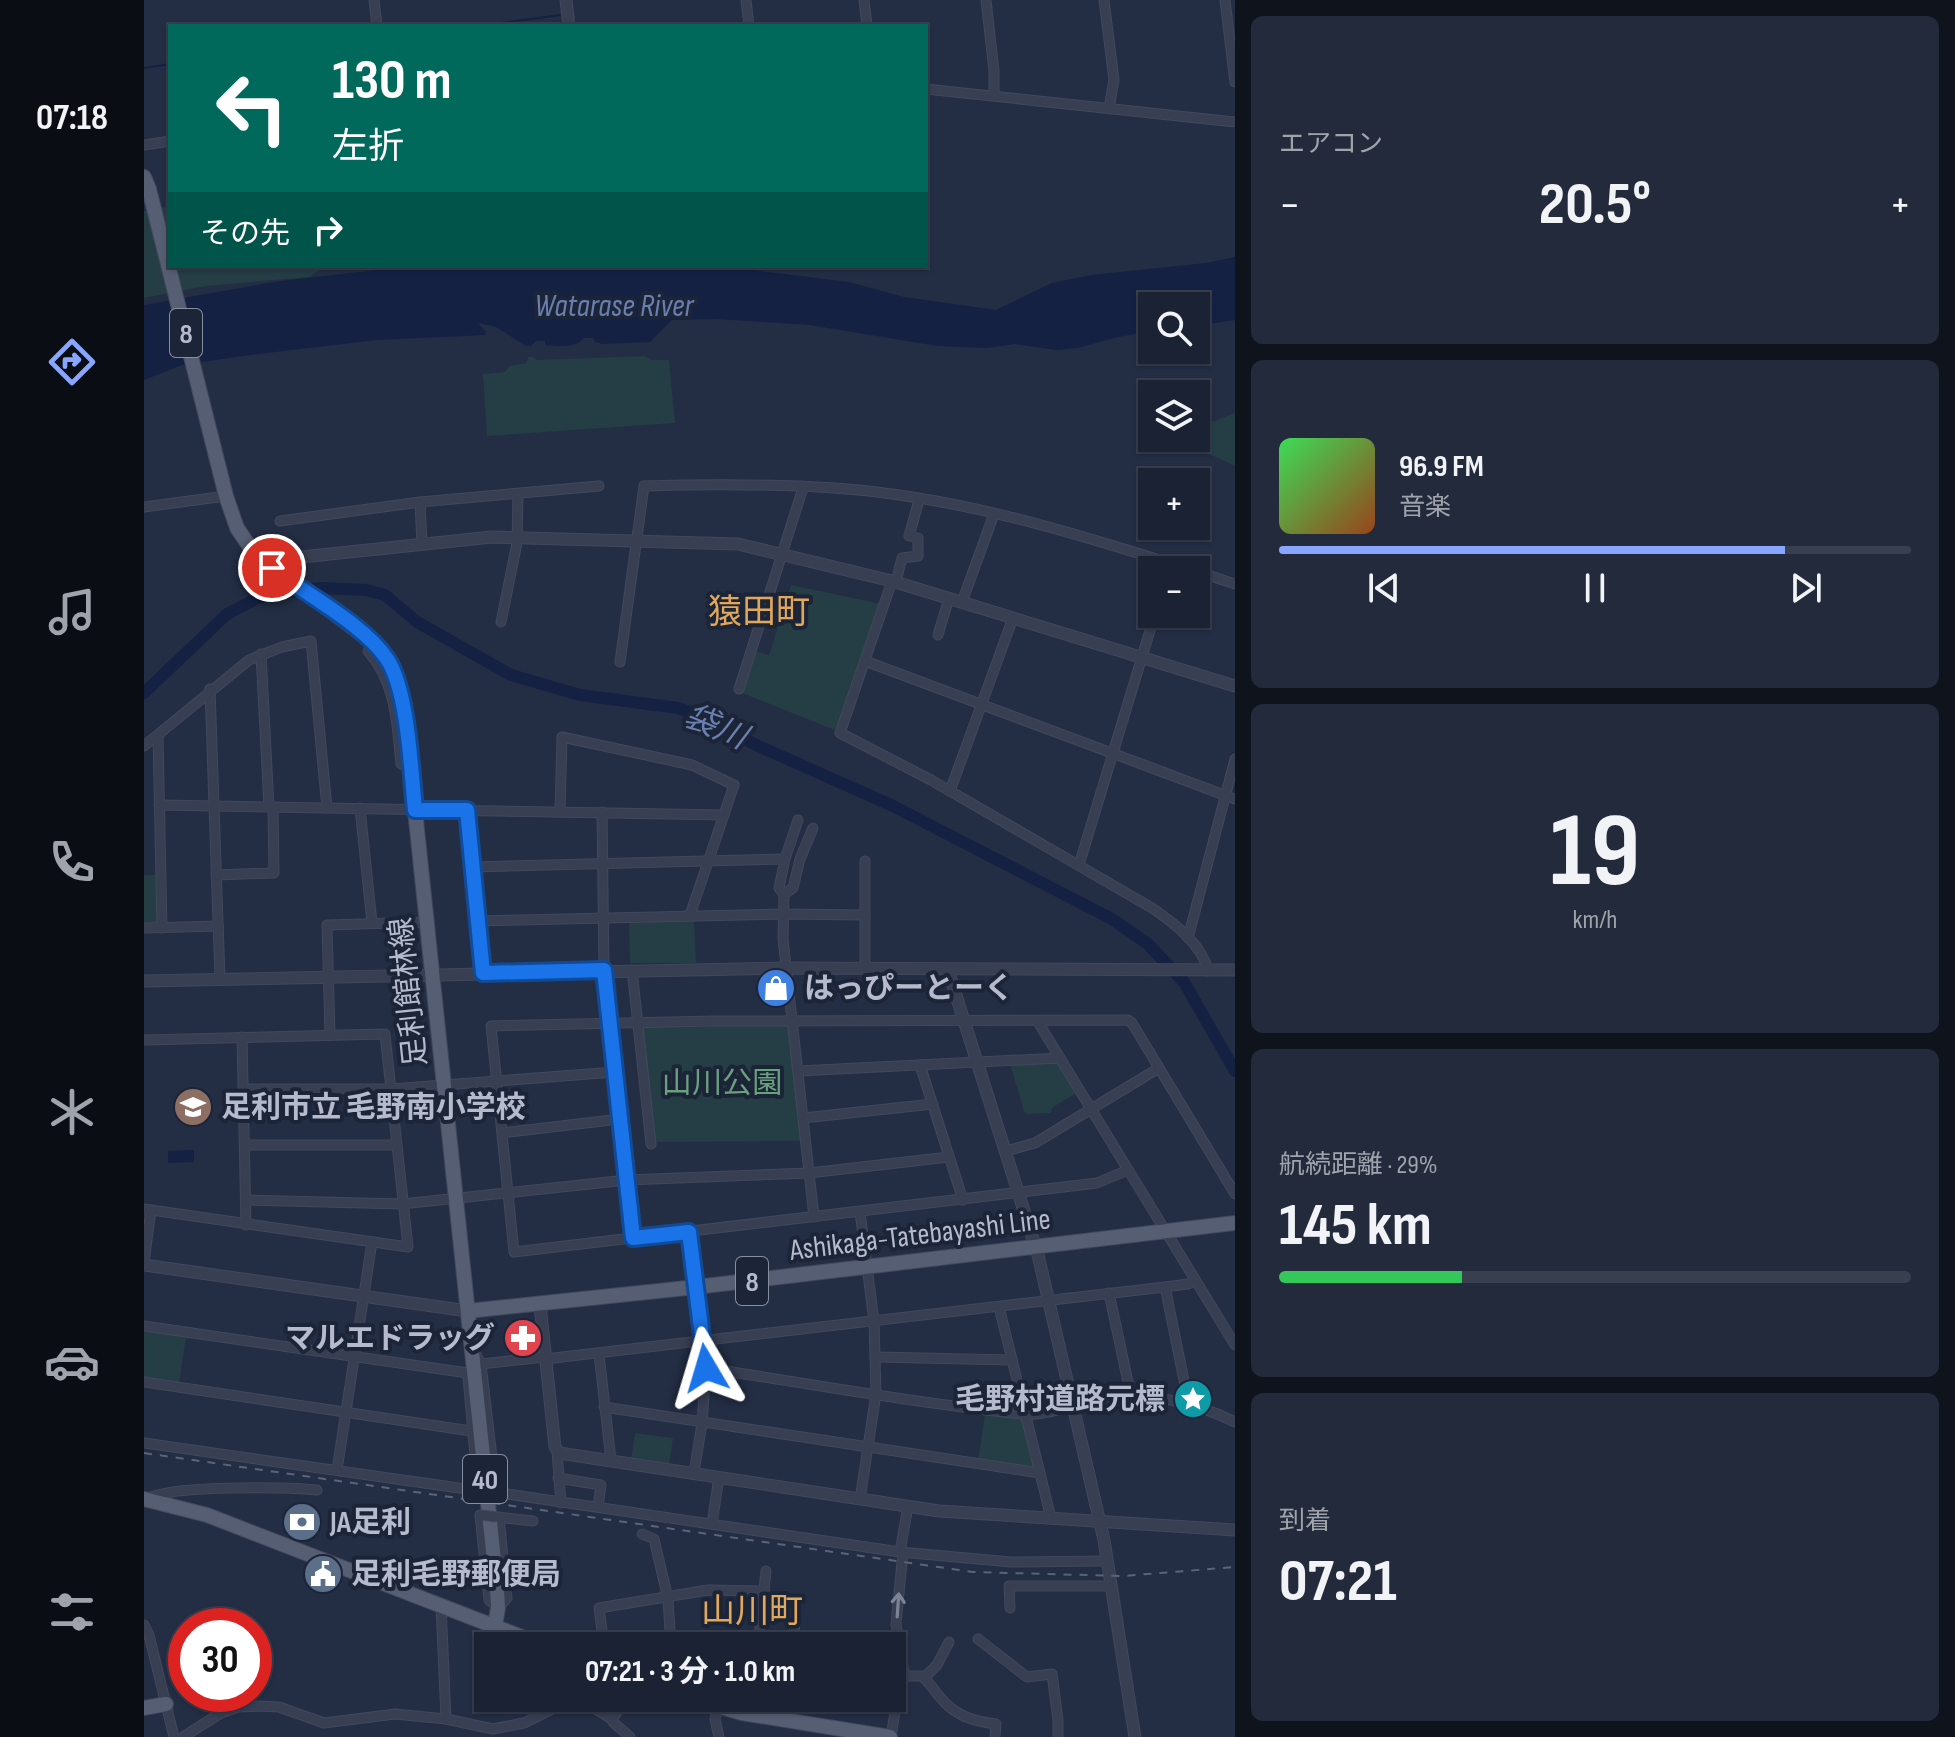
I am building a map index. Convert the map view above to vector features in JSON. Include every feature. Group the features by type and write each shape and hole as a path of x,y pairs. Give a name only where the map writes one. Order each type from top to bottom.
{"main road":[{"name":"8","path":"145,178 168,267"},
{"name":"8","path":"168,268 226,492 242,537 271,568 376,645 392,667 400,690 410,768"},
{"name":"足利館林線","path":"410,768 468,1311"},
{"name":"Ashikaga-Tatebayashi Line","path":"468,1311 1235,1223"},
{"name":"40","path":"468,1311 497,1589 495,1625"},
{"path":"145,1499 207,1515 512,1632"},
{"path":"144,1708 166,1704"},
{"path":"737,1712 812,1732 891,1737"}],"street":[{"path":"374,0 377,24"},
{"path":"566,0 569,24"},
{"path":"746,0 749,24"},
{"path":"864,0 867,24"},
{"path":"986,0 994,95"},
{"path":"1104,0 1114,80 1109,108"},
{"path":"1225,0 1235,82"},
{"path":"928,89 1235,122"},
{"path":"144,145 168,141"},
{"path":"620,662 644,486 757,484 835,488 994,514 1081,536 1138,556"},
{"path":"280,521 420,502 599,486"},
{"path":"739,689 803,488"},
{"path":"144,507 226,492"},
{"path":"501,622 518,537 518,495"},
{"path":"919,500 909,536 918,538 918,556 902,558 840,733 950,791 1152,908 1188,938 1205,962 1204,971"},
{"path":"420,502 422,544"},
{"path":"962,602 994,514"},
{"path":"271,568 292,558 481,537 725,543 894,582 1235,686"},
{"path":"1210,576 1235,584"},
{"path":"938,635 949,598"},
{"path":"950,791 1013,618"},
{"path":"1079,865 1151,628"},
{"path":"144,746 210,689 261,654 311,641 327,808"},
{"path":"368,651 387,679 396,713 401,764 410,768"},
{"path":"216,875 274,873 261,654"},
{"path":"865,661 1235,799"},
{"path":"210,689 220,979"},
{"path":"158,735 162,928"},
{"path":"560,812 562,737 692,765 734,785 690,915"},
{"path":"1188,938 1235,759"},
{"path":"159,805 724,815"},
{"path":"360,808 372,923"},
{"path":"467,810 483,973"},
{"path":"602,812 604,970 633,1238"},
{"path":"798,820 779,888 784,894 782,914 787,968 814,1217"},
{"path":"784,894 793,888 800,859 813,828"},
{"path":"473,867 785,859"},
{"path":"865,861 865,969"},
{"path":"478,921 690,915 865,915"},
{"path":"330,1035 327,925 427,922"},
{"path":"144,928 218,926"},
{"path":"144,981 787,968 1235,970"},
{"path":"632,970 651,1144"},
{"path":"948,970 1036,1246 1100,1521 1135,1737"},
{"path":"1128,1170 1097,1183 1019,1194 514,1252 491,1026 1128,1020 1235,1194"},
{"path":"1038,1022 1235,1345"},
{"path":"144,1040 385,1034 408,1247 148,1210 144,1264 468,1311"},
{"path":"242,1037 246,1225"},
{"path":"798,1071 1060,1058"},
{"path":"920,1065 963,1200"},
{"path":"1006,1151 1035,1143 1159,1068"},
{"path":"243,1089 391,1089 615,1072"},
{"path":"803,1118 933,1104"},
{"path":"502,1133 620,1119"},
{"path":"245,1145 397,1145"},
{"path":"246,1200 402,1204 627,1180 809,1173 949,1157"},
{"path":"860,1212 874,1321 876,1394 860,1499"},
{"path":"689,1232 706,1368 694,1473"},
{"path":"337,1470 372,1242"},
{"path":"144,1326 353,1358 474,1369 545,1358 1165,1287 1195,1280"},
{"path":"1165,1287 1189,1405"},
{"path":"1109,1293 1131,1396"},
{"path":"540,1305 561,1503"},
{"path":"999,1307 1051,1518"},
{"path":"599,1354 611,1460"},
{"path":"875,1357 1012,1360"},
{"path":"706,1368 1026,1415 1104,1398 1131,1396 1189,1405 1235,1422"},
{"path":"474,1369 471,1431 479,1490"},
{"path":"474,1369 495,1492"},
{"path":"144,1382 471,1431"},
{"path":"604,1407 1040,1473"},
{"path":"144,1443 902,1552 1011,1562 1107,1561"},
{"path":"557,1452 939,1511 1235,1530"},
{"path":"712,1524 719,1477"},
{"path":"558,1478 601,1485 598,1507"},
{"path":"145,1499 156,1493 284,1488 317,1490"},
{"path":"897,1632 908,1506"},
{"path":"497,1517 507,1598 498,1608 489,1600 480,1515 533,1521"},
{"path":"642,1534 654,1539 666,1596 670,1632"},
{"path":"758,1632 763,1616 766,1571"},
{"path":"1010,1608 1009,1586 1109,1586"},
{"path":"602,1632 599,1608 708,1590 765,1591"},
{"path":"441,1605 446,1719"},
{"path":"794,1612 795,1632"},
{"path":"144,1625 174,1737"},
{"path":"978,1639 1027,1677 1052,1674 1058,1737"},
{"path":"924,1678 937,1665 949,1642"},
{"path":"906,1677 924,1678 940,1698 961,1716 996,1724 995,1737"},
{"path":"183,1737 221,1713 238,1707 279,1707 324,1723 395,1714 446,1719 493,1729 524,1723 566,1702 594,1708 612,1719 630,1737"},
{"path":"612,1719 617,1712"},
{"path":"717,1712 719,1737"},
{"path":"891,1737 894,1712"}],"green space":[{"path":"168,206 168,268 321,268 310,277 206,286 144,298 144,211"},
{"path":"645,356 651,360 669,360 675,423 487,436 483,374 505,372 509,366 527,363 528,357 537,360"},
{"path":"1235,413 1235,466 1205,452 1210,452 1210,423"},
{"path":"791,585 882,604 835,730 742,693 755,651 769,655"},
{"path":"144,875 157,875 159,920 154,925 144,925"},
{"path":"694,919 696,963 630,963 629,920"},
{"name":"山川公園","path":"641,1025 786,1025 791,1028 802,1141 655,1142"},
{"path":"1060,1063 1077,1093 1053,1107 1050,1113 1025,1114 1010,1064"},
{"path":"144,1330 186,1336 179,1384 144,1378"},
{"path":"985,1413 1023,1418 1036,1465 1033,1470 978,1461"},
{"path":"635,1433 673,1438 669,1464 631,1459"}],"water":[{"name":"Watarase River","path":"1235,257 1235,320 1210,324 1210,292 1138,292 1138,333 1057,350 1015,344 987,348 937,346 810,325 716,319 672,320 650,342 603,344 595,342 593,338 584,338 571,345 545,345 545,341 536,341 526,346 496,327 478,323 485,335 377,340 250,355 182,365 144,380 144,305 280,281 394,268 737,268 849,282 904,297 996,310 1052,283 1091,275"},
{"path":"194,1150 194,1162 168,1163 168,1151"}],"waterway":[{"path":"492,24 561,15"},
{"path":"144,68 168,64"},
{"name":"袋川","path":"144,693 227,614 258,598 322,588 366,590 385,595 417,622 511,675 580,695 678,708 708,719 754,744 893,806 1112,919 1148,944 1184,982 1235,1071"}],"railway":[{"path":"144,1453 973,1572 1123,1576 1235,1567"}],"place":[{"name":"はっぴーとーく","path":"776,988"},
{"name":"足利市立 毛野南小学校","path":"193,1107"},
{"name":"マルエドラッグ","path":"523,1338"},
{"name":"毛野村道路元標","path":"1193,1399"},
{"name":"JA足利","path":"302,1522"},
{"name":"足利毛野郵便局","path":"323,1574"}],"district":[{"name":"猿田町","path":"759,611"},
{"name":"山川町","path":"752,1610"}],"route":[{"path":"272,568 362,632 389,662 400,690 415,810 467,810 483,973 604,970 633,1238 689,1232 706,1368"}]}
